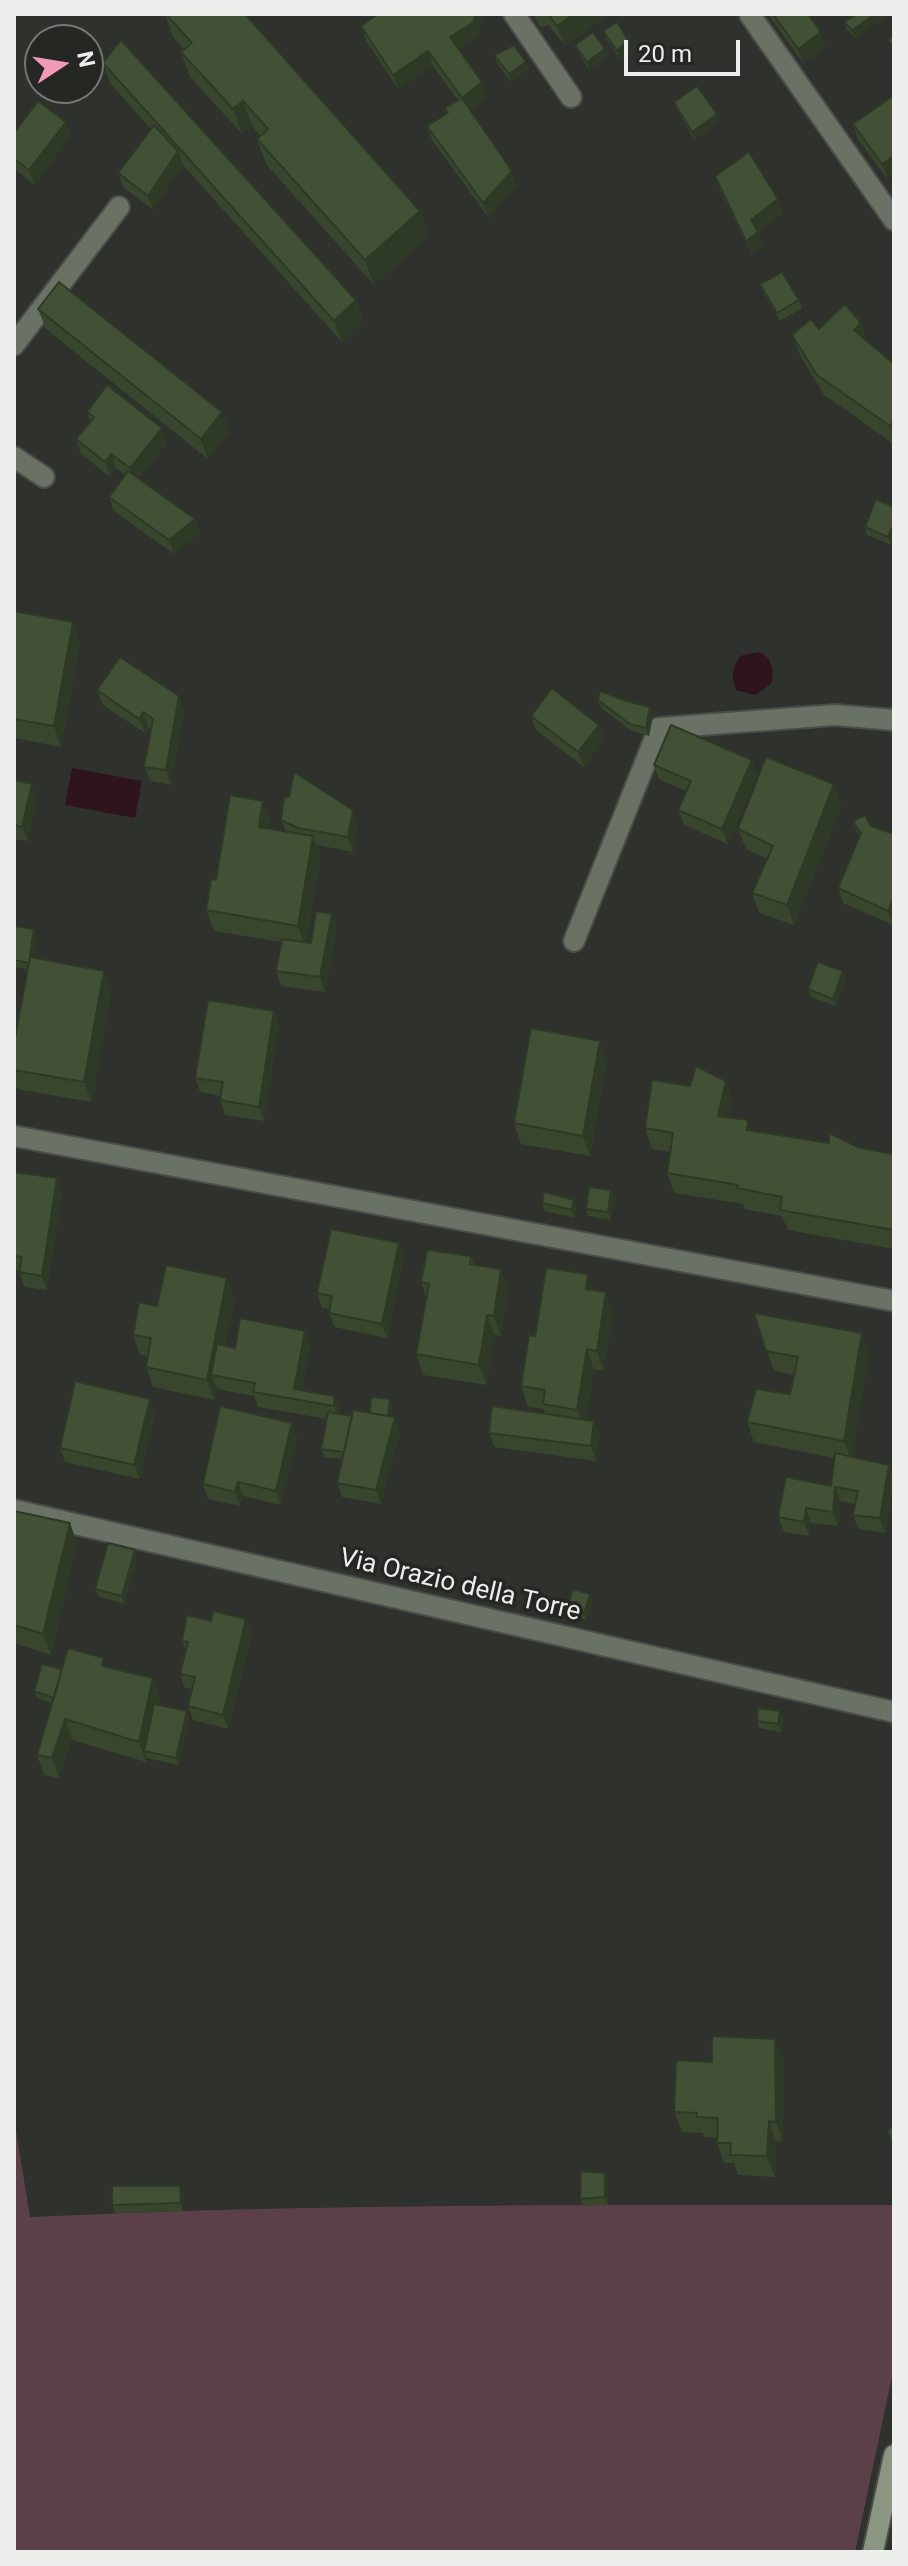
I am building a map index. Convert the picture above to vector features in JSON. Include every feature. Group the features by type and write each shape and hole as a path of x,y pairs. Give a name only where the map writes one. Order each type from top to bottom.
{"main road":[{"path":"873,2552 894,2455"}],"street":[{"path":"514,14 571,97"},
{"path":"750,15 894,220"},
{"path":"14,345 119,207"},
{"path":"14,457 44,477"},
{"path":"574,941 659,728 835,715 894,720"},
{"path":"14,1136 894,1301"},
{"name":"Via Orazio della Torre","path":"14,1510 894,1712"}],"shaded area":[{"path":"758,652 771,665 771,684 755,695 736,690 733,673 740,656"},
{"path":"72,768 142,781 135,818 65,805"},
{"path":"14,2118 30,2217 354,2207 894,2205 894,2367 855,2552 14,2552"}],"building":[{"path":"166,14 245,14 420,211 365,260 257,139 268,129 243,101 233,109 181,52 192,43"},
{"path":"378,14 475,14 474,22 450,37 482,82 462,98 428,51 393,75 361,26"},
{"path":"548,14 574,14 557,26"},
{"path":"773,14 808,14 821,32 798,49"},
{"path":"857,14 876,14 852,30 844,22"},
{"path":"617,22 628,40 617,51 603,31"},
{"path":"593,32 605,49 587,62 575,45"},
{"path":"121,40 356,300 334,321 104,62"},
{"path":"514,45 526,62 509,74 494,55"},
{"path":"697,86 717,114 692,132 674,102"},
{"path":"894,95 894,156 882,164 853,124"},
{"path":"462,98 512,171 483,203 427,126 448,113 445,108"},
{"path":"36,104 42,104 66,122 29,170 14,159 14,133"},
{"path":"154,125 178,151 148,196 118,173"},
{"path":"749,152 778,199 751,220 758,232 746,241 715,176"},
{"path":"782,272 799,300 777,313 760,284"},
{"path":"59,282 222,412 201,439 38,309"},
{"path":"845,304 861,323 854,330 894,364 894,420 890,426 817,375 792,335 811,319 819,329"},
{"path":"107,385 162,428 130,468 111,454 105,462 76,439 94,417 87,412"},
{"path":"128,471 195,519 169,540 109,497"},
{"path":"876,499 894,507 894,524 888,537 865,527"},
{"path":"14,611 73,622 54,726 14,719"},
{"path":"120,657 179,696 166,770 144,767 153,719 143,712 139,719 97,690"},
{"path":"552,688 599,725 578,752 531,716"},
{"path":"600,691 650,707 646,728 630,724 598,700"},
{"path":"671,725 752,760 722,829 678,810 691,781 654,765"},
{"path":"766,757 834,784 787,905 752,893 773,846 738,829"},
{"path":"294,772 353,810 348,837 298,828 281,820 284,798 289,797"},
{"path":"14,780 32,784 22,827 14,825"},
{"path":"230,795 263,801 259,827 313,836 298,926 206,910 211,879 216,880"},
{"path":"865,815 871,826 894,834 894,896 888,911 838,888 861,833 854,824 855,820"},
{"path":"316,911 332,914 320,977 276,971 282,939 311,943"},
{"path":"14,926 34,929 29,963 14,960"},
{"path":"30,957 104,971 84,1082 14,1070 14,1044"},
{"path":"818,962 843,971 833,999 808,989"},
{"path":"208,1000 274,1011 259,1107 220,1100 223,1082 195,1078"},
{"path":"531,1028 600,1041 583,1136 514,1123"},
{"path":"696,1066 726,1081 718,1116 748,1120 747,1130 829,1143 829,1133 860,1148 894,1154 894,1230 780,1210 782,1197 737,1188 738,1185 667,1173 673,1133 645,1128 652,1080 690,1086"},
{"path":"14,1172 57,1178 42,1276 19,1272 22,1257 14,1256"},
{"path":"589,1187 611,1190 608,1212 586,1209"},
{"path":"544,1192 574,1200 572,1210 542,1203"},
{"path":"331,1229 399,1243 382,1324 329,1313 332,1296 317,1293"},
{"path":"427,1250 471,1256 470,1264 501,1269 494,1316 487,1315 479,1365 416,1354 429,1284 421,1282"},
{"path":"166,1265 227,1278 207,1380 146,1367 151,1338 133,1335 139,1302 157,1306"},
{"path":"546,1268 588,1274 586,1289 606,1292 597,1351 587,1349 577,1410 543,1404 545,1390 521,1386 529,1335 535,1336"},
{"path":"754,1313 862,1333 844,1441 747,1422 756,1389 790,1394 798,1357 766,1351"},
{"path":"240,1318 305,1331 294,1389 334,1396 334,1406 253,1392 255,1383 211,1375 217,1344 235,1348"},
{"path":"75,1381 150,1399 134,1465 60,1448"},
{"path":"371,1397 390,1399 388,1416 370,1413"},
{"path":"220,1406 292,1423 276,1491 238,1482 235,1492 203,1484"},
{"path":"492,1406 594,1421 591,1446 489,1433"},
{"path":"353,1410 395,1417 376,1490 337,1483"},
{"path":"328,1412 352,1416 344,1452 321,1449"},
{"path":"835,1453 889,1465 880,1518 853,1515 858,1491 835,1487 833,1512 806,1508 804,1522 778,1517 786,1477 831,1486"},
{"path":"14,1511 70,1523 43,1634 14,1625"},
{"path":"108,1543 135,1550 122,1596 95,1589"},
{"path":"573,1589 590,1594 584,1613 567,1607"},
{"path":"213,1611 246,1619 223,1715 188,1706 195,1677 180,1674 188,1642 182,1641 187,1615 211,1621"},
{"path":"68,1648 104,1658 102,1666 153,1678 139,1742 65,1719 52,1758 37,1755"},
{"path":"42,1664 62,1669 54,1698 34,1691"},
{"path":"154,1704 187,1711 176,1758 144,1751"},
{"path":"758,1708 780,1711 778,1724 757,1721"},
{"path":"712,2036 775,2039 776,2122 769,2121 767,2156 730,2155 731,2143 717,2143 718,2118 674,2112 676,2060 712,2062"},
{"path":"894,2127 894,2144 892,2144 888,2129"},
{"path":"581,2171 605,2173 605,2197 580,2199"},
{"path":"112,2186 180,2186 181,2203 112,2205"}]}
